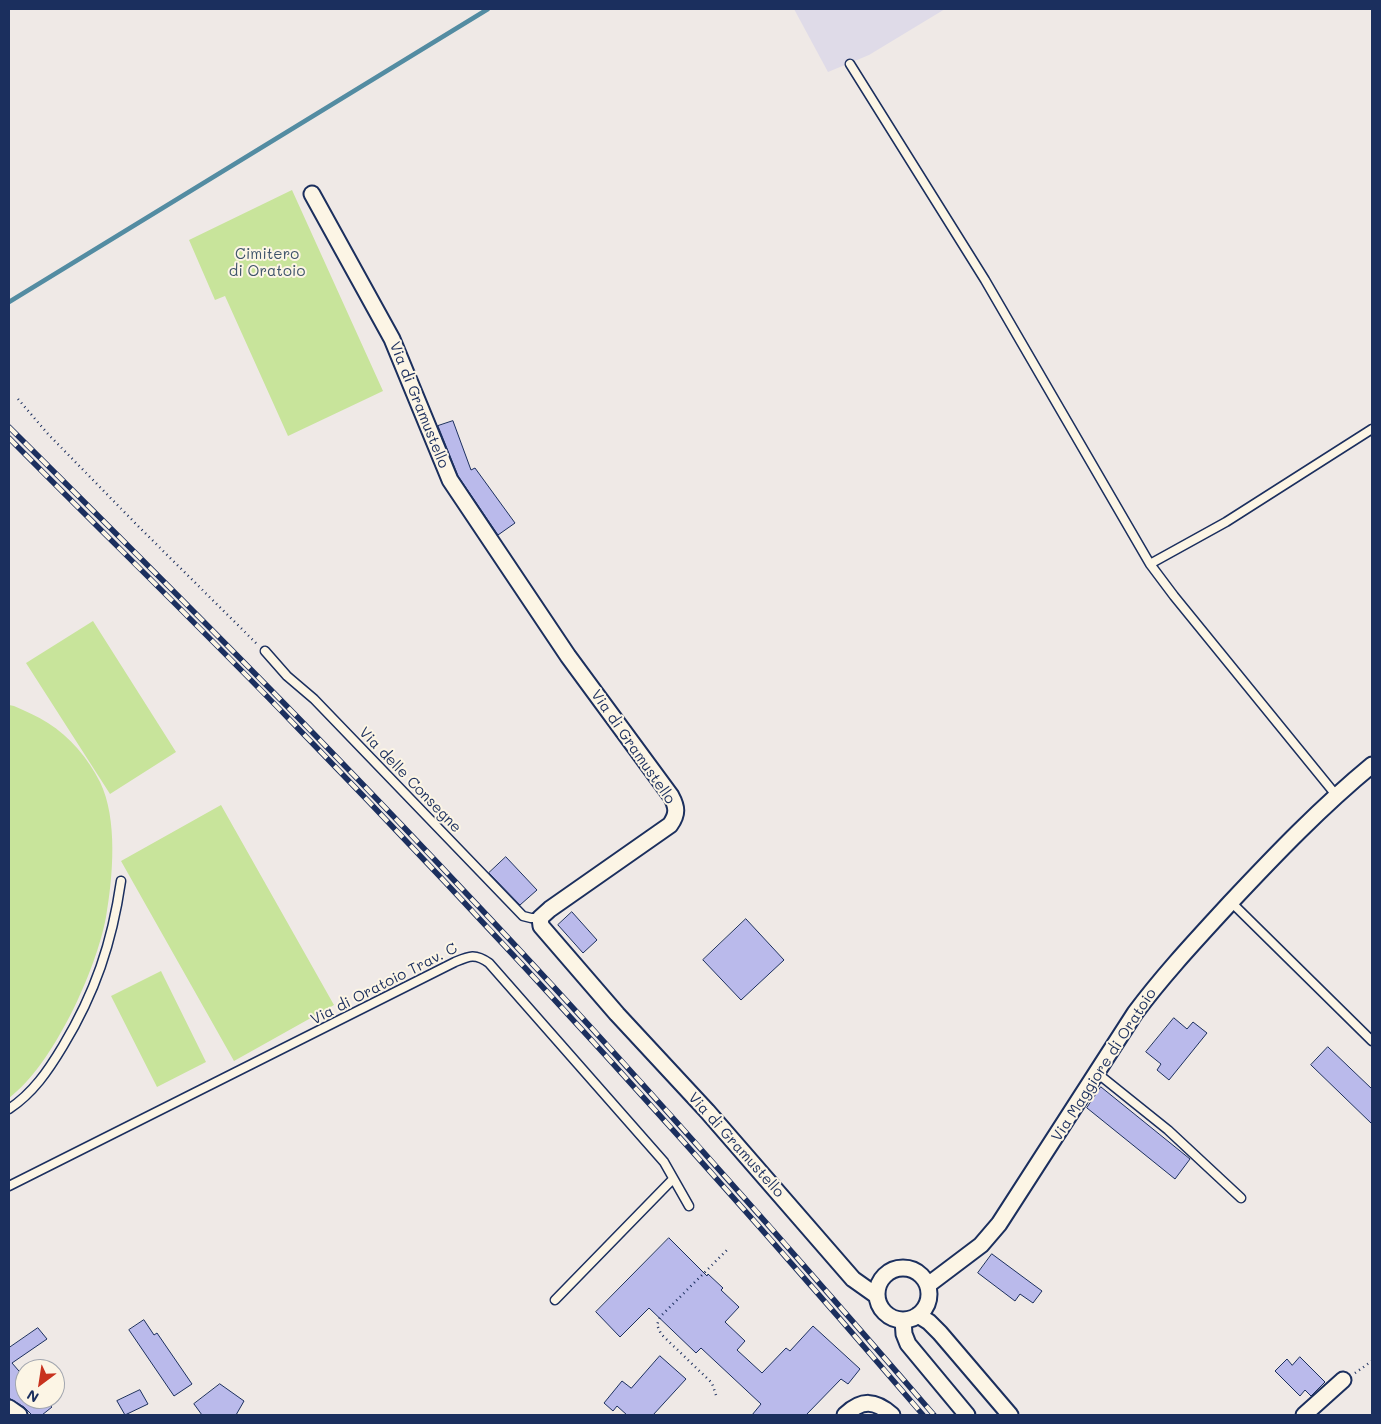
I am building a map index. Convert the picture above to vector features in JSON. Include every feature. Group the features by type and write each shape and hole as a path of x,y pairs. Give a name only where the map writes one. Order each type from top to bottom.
{"street":[{"name":"Via di Gramustello","path":"312,194 392,339 450,480 568,656 671,796 676,808 676,817 670,825 540,918 541,926 617,1014 707,1111 853,1279 877,1296"},
{"name":"Via Maggiore di Oratoio","path":"928,1284 981,1245 990,1236 1135,1013 1152,990 1256,874 1336,795 1372,765"},
{"path":"901,1268 917,1272 928,1284 929,1299 926,1306 918,1315 904,1320 889,1316 883,1310 877,1296 880,1281 893,1270 901,1268"},
{"path":"918,1315 929,1322 940,1333 1010,1415"},
{"path":"904,1320 904,1334 908,1344 967,1415"},
{"path":"1304,1415 1344,1380"},
{"path":"845,1415 857,1405 866,1403 879,1406 892,1415"},
{"path":"9,1408 19,1415"}],"lane":[{"path":"850,64 985,280 1150,564 1336,795"},
{"path":"1150,564 1226,522 1372,429"},
{"name":"Via delle Consegne","path":"265,651 287,676 314,700 522,916 540,918"},
{"path":"9,1109 26,1096 45,1074 80,1017 100,974 111,936 121,882"},
{"path":"1231,902 1372,1041"},
{"name":"Via di Oratoio Trav. C","path":"9,1186 455,962 466,957 475,956 482,957 489,963 664,1162 689,1206"},
{"path":"1097,1073 1168,1130 1241,1198"},
{"path":"555,1300 673,1179"}],"path":[{"path":"18,399 48,434 139,527 265,651"},
{"path":"716,1395 712,1384 661,1334 657,1325 660,1317 727,1250"},
{"path":"1344,1380 1372,1361"}],"shaded area":[{"path":"794,9 945,9 869,55 828,72"}],"green space":[{"name":"Cimitero di Oratoio","path":"292,190 383,391 288,436 225,296 215,300 189,240"},
{"path":"93,621 176,752 110,794 26,663"},
{"path":"9,705 48,723 71,741 90,765 100,782 110,813 112,866 111,884 101,939 83,989 56,1040 41,1063 25,1083 9,1098"},
{"path":"221,805 334,1005 234,1061 121,861"},
{"path":"161,971 206,1062 157,1087 111,996"}],"building":[{"path":"453,421 471,470 475,468 515,523 498,535 458,476 438,426"},
{"path":"506,857 537,890 520,905 489,873"},
{"path":"572,912 597,940 583,953 558,925"},
{"path":"746,919 784,960 741,1000 703,960"},
{"path":"1174,1018 1187,1029 1193,1022 1207,1033 1169,1080 1157,1070 1161,1064 1146,1052"},
{"path":"1328,1047 1372,1089 1372,1124 1311,1065"},
{"path":"1101,1087 1190,1159 1175,1179 1087,1108"},
{"path":"669,1238 707,1276 708,1274 723,1288 721,1290 739,1307 725,1322 745,1341 737,1350 762,1373 786,1348 790,1351 813,1326 860,1369 848,1384 841,1379 806,1415 752,1415 761,1404 701,1348 696,1353 649,1308 620,1337 596,1312"},
{"path":"992,1254 1042,1291 1033,1303 1020,1294 1015,1301 978,1273"},
{"path":"144,1320 154,1335 157,1333 192,1384 174,1396 129,1330"},
{"path":"38,1328 47,1339 18,1359 15,1359 12,1363 15,1366 15,1402 9,1398 9,1348"},
{"path":"660,1356 686,1379 653,1415 627,1415 617,1406 613,1411 604,1403 622,1381 631,1388"},
{"path":"1300,1357 1325,1382 1311,1396 1305,1390 1300,1396 1275,1371 1287,1359 1292,1365"},
{"path":"220,1384 244,1401 236,1415 202,1415 194,1404"},
{"path":"140,1390 148,1404 125,1415 117,1401"},
{"path":"26,1409 50,1409 42,1415 32,1415"}],"waterway":[{"path":"9,302 488,9"}],"railway":[{"path":"9,427 297,716 586,1021 703,1151 934,1415"},
{"path":"9,438 254,684 452,889 612,1062 769,1237 923,1415"}]}
